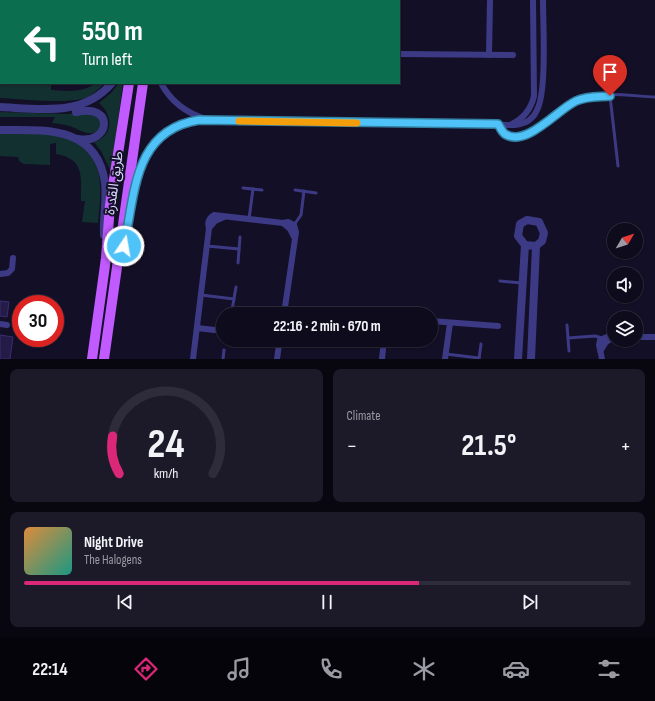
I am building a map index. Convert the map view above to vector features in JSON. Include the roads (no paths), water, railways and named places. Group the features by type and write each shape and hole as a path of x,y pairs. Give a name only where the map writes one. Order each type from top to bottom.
{"main road":[{"name":"طريق القدرة","path":"92,359 106,258 110,205 129,84"},
{"name":"طريق القدرة","path":"104,359 143,84"}],"street":[{"path":"489,55 490,0"},
{"path":"512,124 525,115 531,106 534,96 533,0"},
{"path":"117,262 123,251 139,170 149,149 164,133 181,124 199,120 519,124 529,120 537,112 541,102 543,0"},
{"path":"400,54 513,55"},
{"path":"0,107 57,109 77,107 91,101 111,84"},
{"path":"162,84 172,99 182,108 198,116 215,121"},
{"path":"0,130 56,131 78,139 87,140 99,135 103,126 101,116 97,112 90,109 66,113 57,109"},
{"path":"78,139 92,152 104,176 106,189 104,232 106,258"},
{"path":"193,359 209,228 208,223 212,216 217,215 283,223 288,222 294,225 296,232 294,237 285,307"},
{"path":"531,220 539,222 544,229 542,241 536,246 525,245 519,240 517,232 523,222 531,220"},
{"path":"283,223 290,229 294,237"},
{"path":"518,359 525,245"},
{"path":"531,359 536,246"},
{"path":"0,274 8,273 12,269 13,258"},
{"path":"438,321 498,326"},
{"path":"445,356 450,322"},
{"path":"197,328 216,330"},
{"path":"602,359 599,343 602,338 607,337"},
{"path":"643,337 655,337"},
{"path":"601,350 607,341"},
{"path":"278,359 279,347"},
{"path":"382,359 383,347"}],"lane":[{"path":"610,96 618,166"},
{"path":"498,124 505,134 519,138 536,130 556,113 576,101 590,97 655,97"},
{"path":"243,188 262,190"},
{"path":"249,220 252,189"},
{"path":"295,190 316,193"},
{"path":"294,225 301,215 304,191"},
{"path":"238,263 240,237"},
{"path":"207,246 239,249"},
{"path":"500,281 522,283"},
{"path":"233,307 236,287"},
{"path":"201,295 234,299"},
{"path":"567,325 569,351"},
{"path":"568,338 595,336 602,338"},
{"path":"445,356 479,359 481,344"},
{"path":"223,359 224,350"}]}
